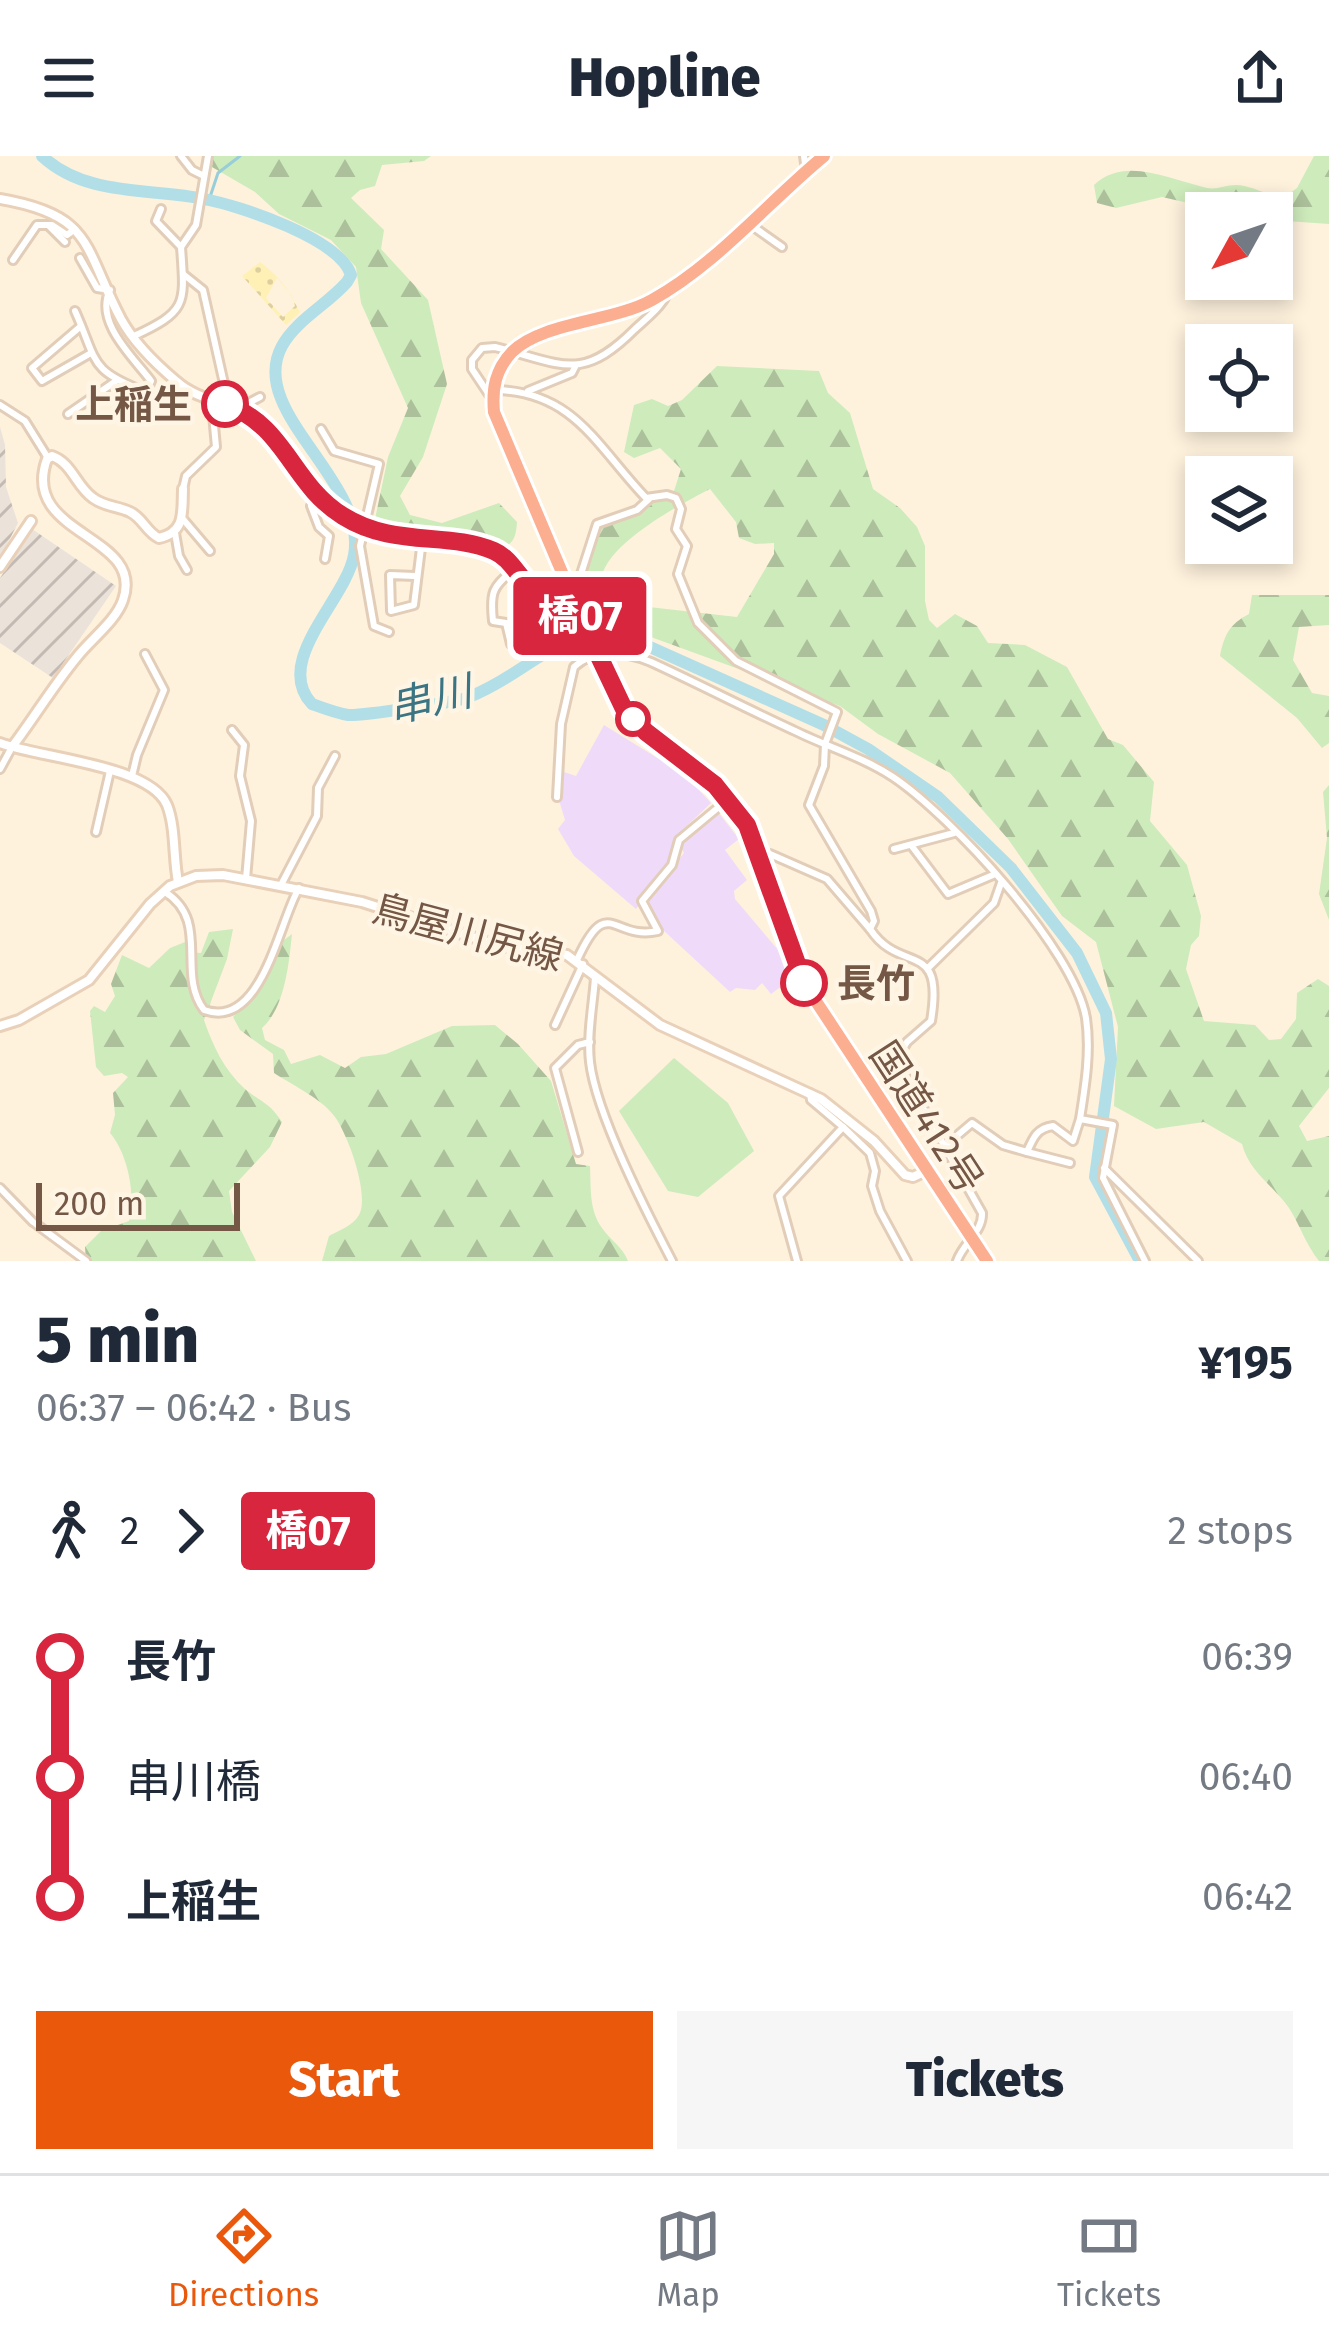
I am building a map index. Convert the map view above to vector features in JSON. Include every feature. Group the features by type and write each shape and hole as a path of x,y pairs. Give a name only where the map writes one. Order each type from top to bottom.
{"highway":[{"path":"568,591 499,428 495,378 513,351 536,338 624,313 668,290 748,223 805,163 824,156"},
{"name":"国道412号","path":"568,591 614,695 632,718 729,799 747,825 797,969 986,1261"}],"main road":[{"path":"0,199 50,212 75,229 88,246 123,322 171,377 191,392 233,407 270,430 320,498 365,527 490,550 533,589 568,591"},
{"path":"11,748 119,608 124,594 122,574 110,553 54,514 44,484 48,458 61,459 89,495 135,514 159,538 175,532 182,518 182,489"},
{"path":"0,567 31,521"},
{"path":"0,743 132,776 157,790 166,805 178,881 164,891 94,976 0,1026"},
{"name":"鳥屋川尻線","path":"178,881 206,874 299,888 362,902 500,946 551,950 580,962 661,1025 810,1093 874,1141 906,1176 928,1171"}],"street":[{"path":"181,156 204,176"},
{"path":"181,247 194,230 208,156"},
{"path":"134,336 169,319 184,292 181,247 156,220 161,209"},
{"path":"748,223 782,248"},
{"path":"13,260 33,227 47,225 68,235 75,229"},
{"path":"47,225 65,242"},
{"path":"80,258 98,288 110,290 105,299 110,324 151,381 146,392"},
{"path":"183,274 203,290 233,407 260,397"},
{"path":"576,365 572,373 529,391 493,394 472,369 472,360 488,347 576,365 595,362 610,354 666,299 668,290"},
{"path":"74,310 104,374 167,406 191,392"},
{"path":"81,326 32,368 42,381 91,353"},
{"path":"68,414 116,381"},
{"path":"529,391 572,413 649,499"},
{"path":"182,489 186,476 216,447 216,402"},
{"path":"0,405 25,421 48,458"},
{"path":"321,429 334,451 379,464 361,552 374,626 389,632"},
{"path":"568,591 579,580 596,524 637,510 649,499 667,495 679,501 676,529 687,546 678,574 698,623 736,661 836,710 824,766 809,805 871,911 870,929"},
{"path":"320,498 311,504 317,524 329,536 326,559"},
{"path":"182,518 210,551"},
{"path":"175,532 187,570"},
{"path":"415,577 389,575 391,611 413,605 422,540"},
{"path":"511,644 506,623 493,621 490,595 496,583 515,569"},
{"path":"557,797 561,724 574,667 597,652 643,658 891,776 933,809 994,874 1053,945 1081,999 1087,1033 1082,1120 1073,1141 1053,1126 1044,1127 1033,1137 1028,1152"},
{"path":"132,776 164,690 145,654"},
{"path":"232,730 244,745 240,776 251,821 246,879"},
{"path":"0,769 11,748"},
{"path":"281,885 317,816 318,788 335,755"},
{"path":"96,832 110,771"},
{"path":"555,1025 587,935 601,924 658,931 642,901 672,865 679,840 729,799"},
{"path":"894,849 954,833"},
{"path":"911,845 948,894 994,874"},
{"path":"760,858 770,854 827,879 888,947 918,958 934,979 931,1021 907,1042 896,1060 940,1130 982,1213 980,1228 957,1261"},
{"path":"928,968 994,903 1001,883"},
{"path":"164,891 184,907 193,940 192,987 204,1010 214,1013 240,1003 270,967 299,888"},
{"path":"596,975 589,1060 601,1104 672,1261"},
{"path":"578,1153 555,1069 578,1045 590,1042"},
{"path":"810,1093 811,1100 870,1153 875,1171 872,1186 880,1211 907,1261"},
{"path":"1082,1120 1113,1125 1103,1178 1145,1261"},
{"path":"945,1145 972,1123 993,1140 1070,1163"},
{"path":"797,1261 779,1196 844,1127"},
{"path":"1104,1168 1198,1261"},
{"path":"0,1188 35,1223 86,1261"}],"shaded area":[{"path":"0,427 6,487 18,523 0,558"},
{"path":"32,529 116,586 53,678 0,643 0,578"},
{"path":"604,725 685,775 711,803 674,838 668,865 636,909 574,856 558,829 565,820 558,797 561,771 576,776"},
{"path":"718,812 739,839 725,850 747,880 734,891 735,899 779,951 791,979 771,994 762,983 755,990 730,992 663,930 644,903 684,853 684,839"}],"green space":[{"path":"213,156 431,156 424,161 382,165 375,186 351,198 384,230 381,249 428,300 447,384 423,457 400,496 410,515 442,523 499,503 517,522 509,544 496,551 384,530 375,519 388,457 408,408 361,303 356,267 331,240 279,214 255,192 212,167"},
{"path":"1314,156 1329,156 1329,224 1293,221 1292,192"},
{"path":"1133,171 1207,188 1241,185 1262,192 1185,192 1185,202 1162,197 1116,208 1097,203 1094,185 1106,176"},
{"path":"717,366 819,371 828,393 850,413 873,489 917,527 925,546 929,620 937,628 955,614 977,626 988,643 1025,645 1067,667 1108,739 1123,745 1154,782 1150,821 1187,865 1201,916 1186,969 1204,1021 1255,1025 1269,1040 1281,1039 1296,1019 1297,993 1318,979 1329,986 1329,1088 1299,1126 1307,1141 1329,1136 1329,1261 1319,1261 1289,1208 1256,1170 1242,1144 1204,1122 1156,1129 1114,1106 1118,1027 1096,942 1062,916 1008,839 950,773 878,734 840,706 589,615 602,604 595,587 582,589 598,529 639,504 674,491 681,469 660,448 634,458 624,452 634,405 652,399 668,406 682,400","holes":["710,489 736,522 739,538 755,544 774,543 774,554 737,617 640,606 623,611 605,595 602,577 610,559 627,541 694,497"]},
{"path":"1252,595 1329,595 1329,625 1299,627 1293,660 1312,693 1329,696 1329,743 1322,748 1297,718 1220,656 1229,631 1249,614"},
{"path":"1329,785 1329,920 1319,894 1327,838 1323,792"},
{"path":"233,929 204,1020 231,1074 282,1122 270,1147 229,1191 232,1212 256,1261 86,1261 85,1247 101,1231 129,1221 132,1200 126,1163 110,1133 115,1115 113,1093 128,1077 122,1073 104,1076 96,1067 90,1011 94,1006 105,1012 115,996 111,984 122,955 149,968 170,948 185,942 186,952 201,953 209,932"},
{"path":"292,934 281,997 262,1028 265,1040 284,1050 291,1064 320,1055 345,1068 361,1057 386,1054 452,1026 495,1025 551,1081 576,1164 590,1166 595,1214 628,1261 322,1261 329,1236 353,1222 362,1206 351,1151 329,1110 274,1073 273,1054 240,1030 233,1017 264,984 284,940"},
{"path":"674,1058 728,1103 754,1151 698,1197 668,1191 619,1111"}],"sand":[{"path":"260,262 279,279 289,292 277,278 266,298 283,317 295,306 293,299 300,312 286,325 242,276"}],"waterway":[{"name":"串川","path":"42,156 59,169 99,185 204,199 264,217 329,249 351,275 288,337 275,371 280,396 344,500 353,527 354,555 348,573 315,630 301,669 302,687 312,704 348,715 461,699 563,645 605,636 632,639 868,749 938,797 1011,868 1077,953 1106,1013 1111,1059 1095,1177 1140,1261"},
{"path":"209,200 218,173 240,156"}],"bus line":[{"name":"橋07","path":"225,404 263,423 314,491 346,518 391,535 484,548 507,560 533,589 568,591 624,709 715,785 747,825 804,983"}],"place":[{"name":"上稲生","path":"225,404"},
{"name":"長竹","path":"804,983"}]}
